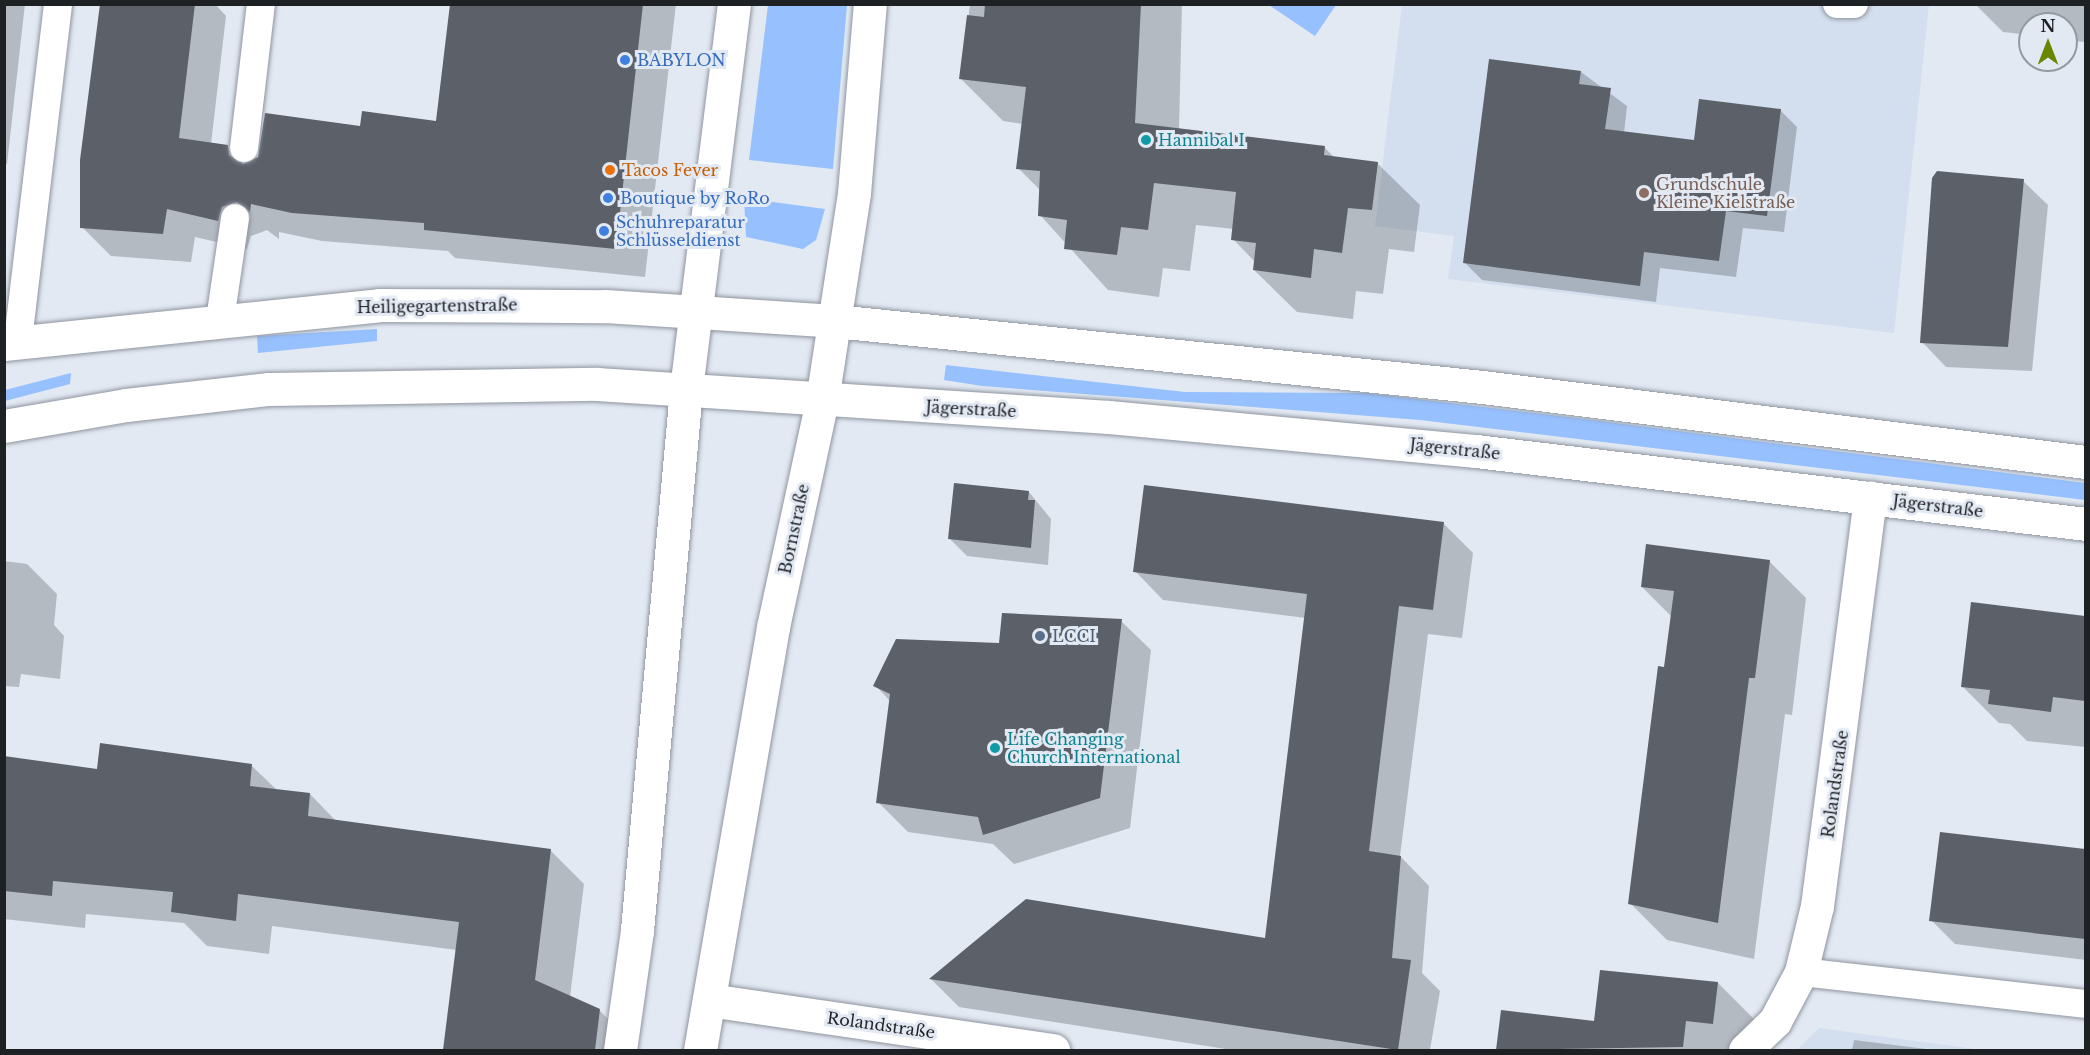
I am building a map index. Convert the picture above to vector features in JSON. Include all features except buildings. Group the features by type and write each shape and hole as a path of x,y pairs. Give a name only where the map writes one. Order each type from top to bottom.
{"main road":[{"path":"620,1050 637,930 686,389 734,4"},
{"name":"Bornstraße","path":"700,1050 773,627 822,400 854,193 870,4"},
{"name":"Heiligegartenstraße","path":"11,342 379,305 605,306 834,321"},
{"path":"834,321 1482,387 2085,462"},
{"path":"4,426 126,405 269,389 597,384 822,400"},
{"name":"Jägerstraße","path":"822,400 1109,417 1464,450 2085,524"},
{"name":"Rolandstraße","path":"1745,1050 1775,1021 1801,972 1833,804 1870,497"},
{"name":"Rolandstraße","path":"709,1000 1053,1050"}],"lane":[{"path":"11,342 58,4"},
{"path":"244,148 261,4"},
{"path":"1837,4 1854,4"},
{"path":"220,320 235,218"},
{"path":"1801,972 2085,1004"}],"shaded area":[{"path":"768,5 847,5 833,169 749,160"},
{"path":"1269,5 1336,5 1315,36"},
{"name":"Grundschule Kleine Kielstraße","path":"1402,5 1929,5 1894,333 1448,279 1454,236 1375,226"},
{"path":"744,198 825,209 816,240 803,249 746,237"},
{"path":"377,329 377,341 258,353 257,336"},
{"path":"946,365 1185,392 1366,393 1577,418 2085,483 2085,500 1420,420 982,386 944,380"},
{"path":"71,373 70,384 5,401 5,390"},
{"path":"1819,1028 1982,1050 1797,1050"}],"place":[{"name":"BABYLON","path":"625,60"},
{"name":"Hannibal I","path":"1146,140"},
{"name":"Tacos Fever","path":"610,170"},
{"name":"Grundschule Kleine Kielstraße","path":"1644,193"},
{"name":"Boutique by RoRo","path":"608,198"},
{"name":"Schuhreparatur Schlüsseldienst","path":"604,231"},
{"name":"LCCI","path":"1040,636"},
{"name":"Life Changing Church International","path":"995,748"}]}
